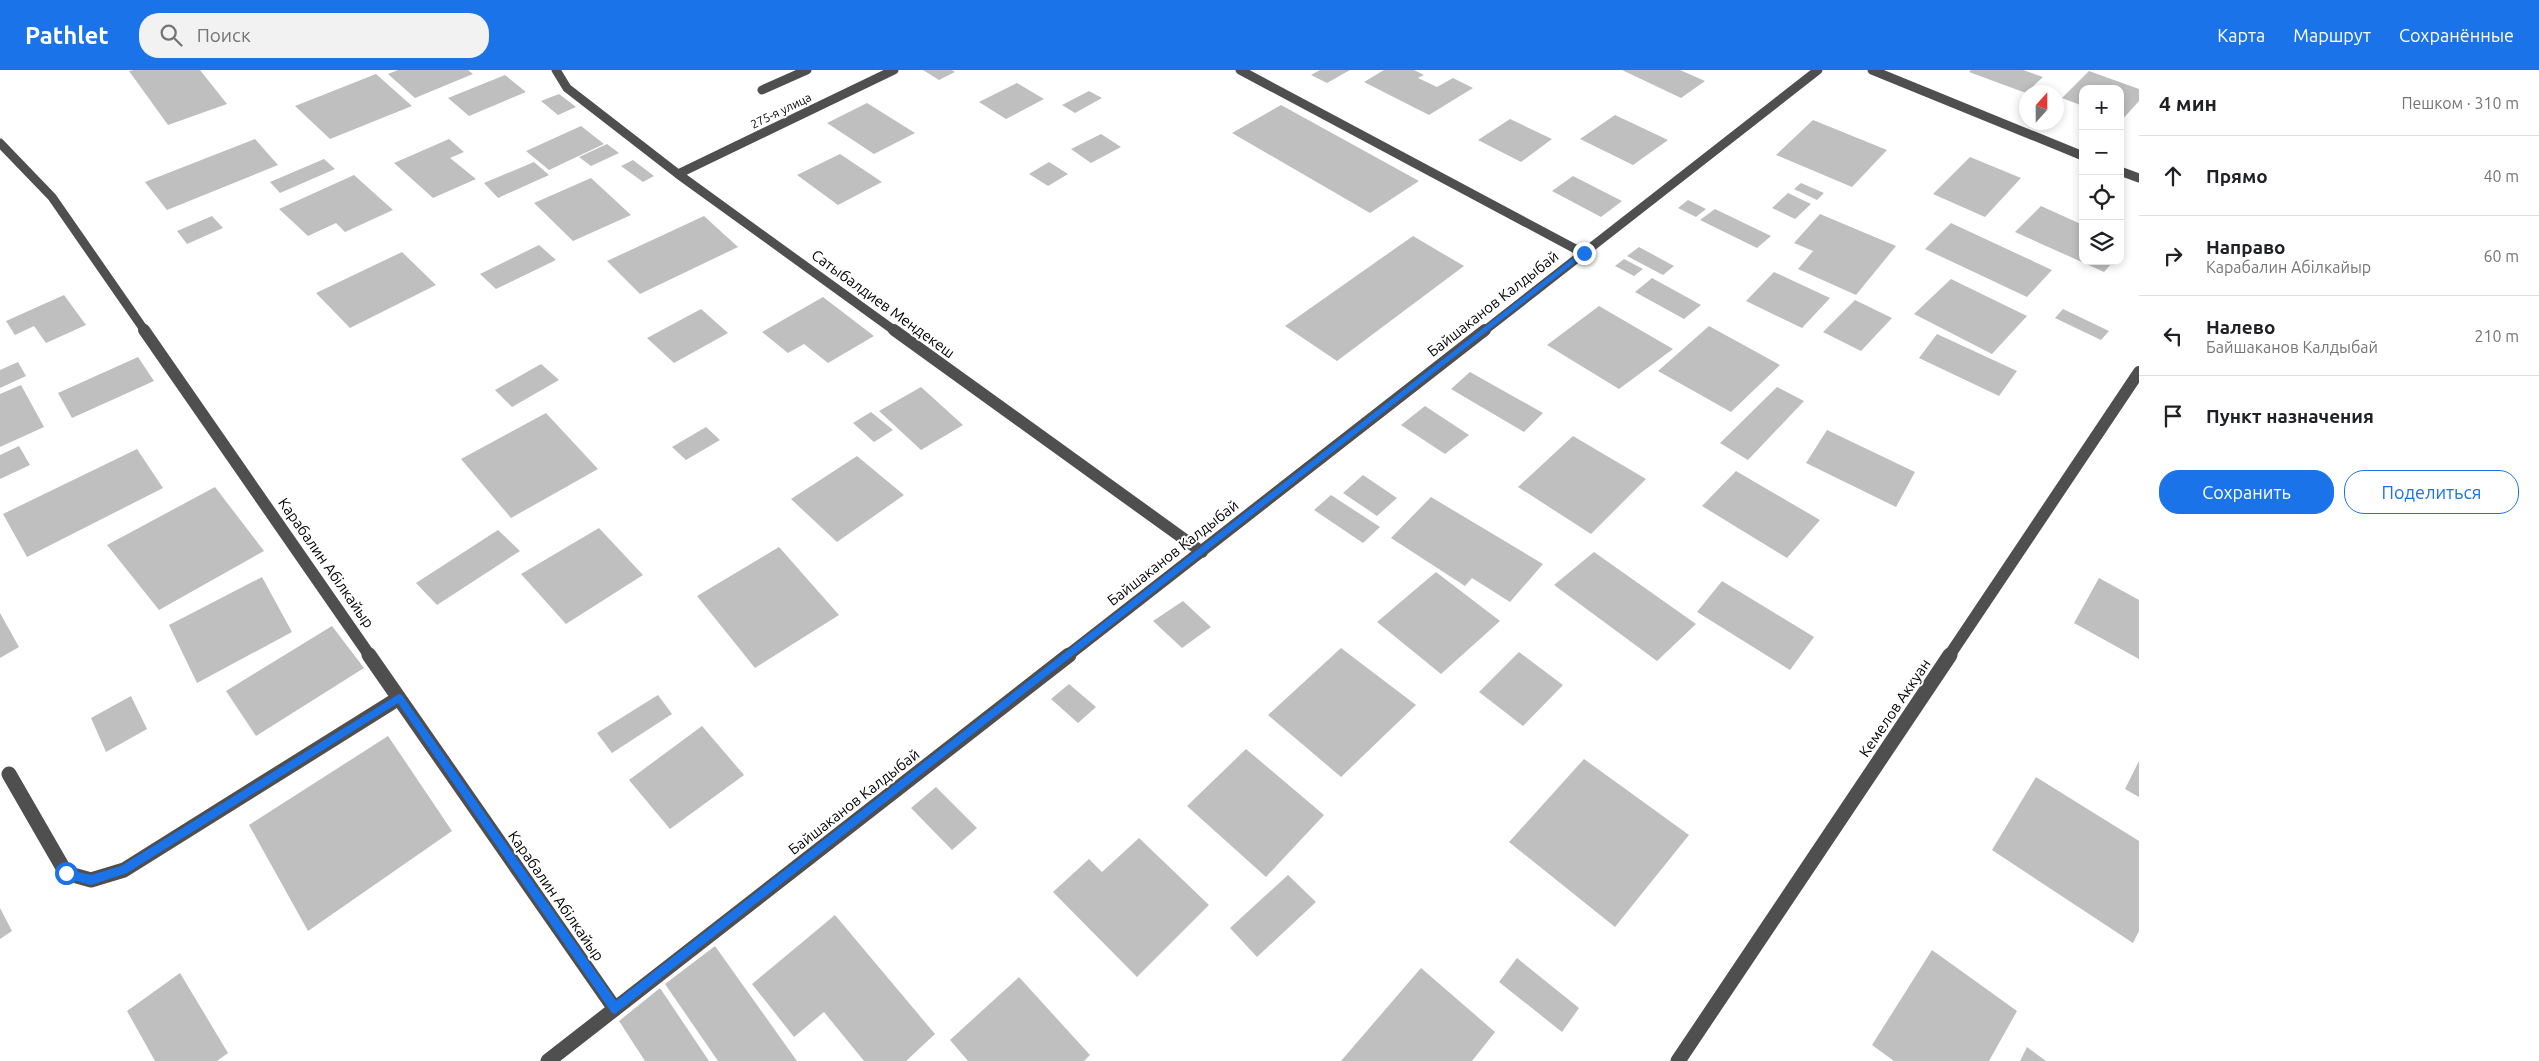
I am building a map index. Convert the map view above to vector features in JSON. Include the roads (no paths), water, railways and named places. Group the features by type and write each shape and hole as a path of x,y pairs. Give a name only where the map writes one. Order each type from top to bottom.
{"street":[{"name":"Сатыбалдиев Мендекеш","path":"556,70 567,88 678,174 1202,552"},
{"path":"762,90 807,70"},
{"name":"275-я улица","path":"678,174 894,70"},
{"path":"1240,70 1584,253"},
{"name":"Байшаканов Калдыбай","path":"548,1061 1818,70"},
{"path":"1872,70 2079,154"},
{"name":"Карабалин Абілкайыр","path":"0,142 52,197 615,1009"},
{"path":"2124,172 2139,178"},
{"name":"Кемелов Аккуан","path":"1678,1061 2139,372"},
{"path":"9,774 66,873 91,880 124,870 399,698"}]}
